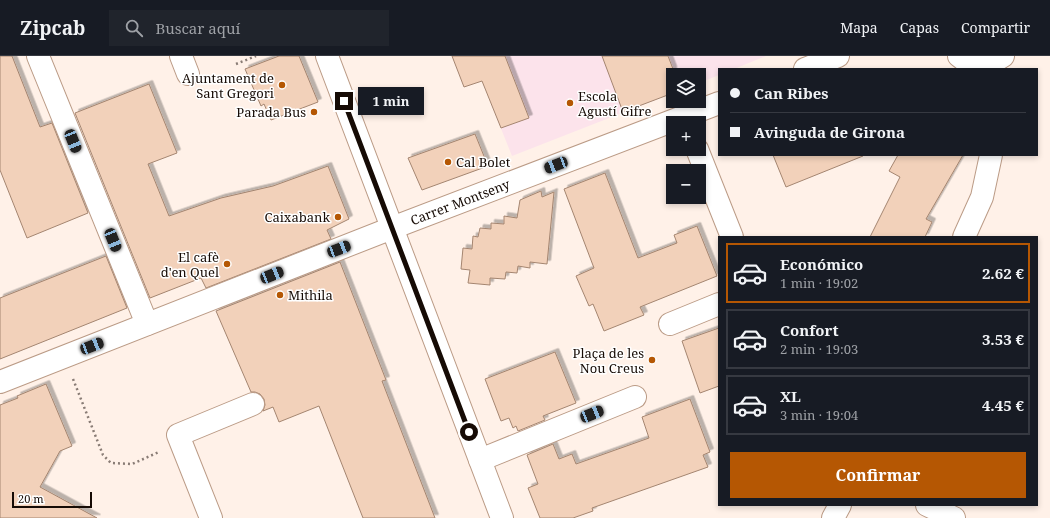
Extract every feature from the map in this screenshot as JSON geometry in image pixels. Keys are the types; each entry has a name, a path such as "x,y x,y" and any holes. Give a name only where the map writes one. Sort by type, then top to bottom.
{"street":[{"path":"38,56 147,324"},
{"path":"327,56 502,518"},
{"path":"808,68 838,56"},
{"path":"959,56 968,62 977,64 998,62"},
{"name":"Carrer Montseny","path":"694,116 718,104"},
{"name":"Carrer Montseny","path":"0,382 392,228 666,127"},
{"path":"700,156 732,236"},
{"path":"964,236 982,197 991,156"},
{"path":"670,324 718,304"},
{"path":"480,460 634,397"},
{"path":"211,518 179,439 253,404"},
{"path":"833,518 839,506"},
{"path":"929,506 954,518"}],"path":[{"path":"236,64 256,56"},
{"path":"64,356 103,455 111,463 132,464 179,439"}],"shaded area":[{"name":"Escola Agustí Gifre","path":"452,56 766,56 736,68 718,68 718,75 706,80 706,68 666,68 666,96 512,156 482,81 464,87"}],"building":[{"path":"0,56 12,56 40,127 52,123 88,213 27,238 0,170"},
{"name":"Ajuntament de Sant Gregori","path":"279,56 299,56 318,102 271,120 264,104 261,106 245,69"},
{"path":"452,56 505,56 529,118 501,128 482,81 464,87"},
{"path":"602,56 668,56 673,68 666,68 666,96 623,112"},
{"path":"149,84 177,153 148,164 169,216 221,198 273,186 328,166 349,219 327,230 331,239 206,288 201,278 150,298 75,113"},
{"name":"Cal Bolet","path":"475,134 488,166 422,190 408,158"},
{"path":"773,156 863,156 786,187"},
{"path":"897,156 962,156 926,219 932,222 925,236 870,236 900,177 889,171"},
{"path":"605,173 638,258 677,243 674,235 697,226 717,276 640,307 644,315 604,331 593,304 589,306 576,276 594,268 564,189"},
{"path":"541,191 542,197 554,192 547,264 530,262 530,268 518,266 517,273 506,272 505,279 490,278 490,285 468,283 470,270 461,269 463,248 472,249 473,236 478,237 480,228 491,229 491,223 504,224 504,216 517,218 520,200"},
{"path":"106,256 127,308 0,359 0,298"},
{"path":"340,262 386,380 382,381 435,518 363,518 319,406 279,422 273,407 263,411 265,405 264,399 260,394 251,392 216,311"},
{"path":"718,328 718,386 700,393 682,341"},
{"path":"555,352 576,403 543,416 545,420 518,431 516,426 513,428 509,418 501,421 485,379"},
{"path":"46,384 72,446 60,451 40,487 97,518 0,518 0,405"},
{"path":"690,399 710,452 703,455 708,467 592,508 593,511 573,518 540,518 528,488 538,484 527,455 553,444 559,459 572,454 576,464 649,438 642,417"}],"place":[{"name":"Ajuntament de Sant Gregori","path":"282,85"},
{"name":"Escola Agustí Gifre","path":"570,103"},
{"name":"Parada Bus","path":"314,112"},
{"name":"Cal Bolet","path":"448,162"},
{"name":"Caixabank","path":"338,217"},
{"name":"El cafè d'en Quel","path":"227,264"},
{"name":"Mithila","path":"280,295"},
{"name":"Plaça de les Nou Creus","path":"652,360"}],"route":[{"path":"344,101 469,432"}]}
